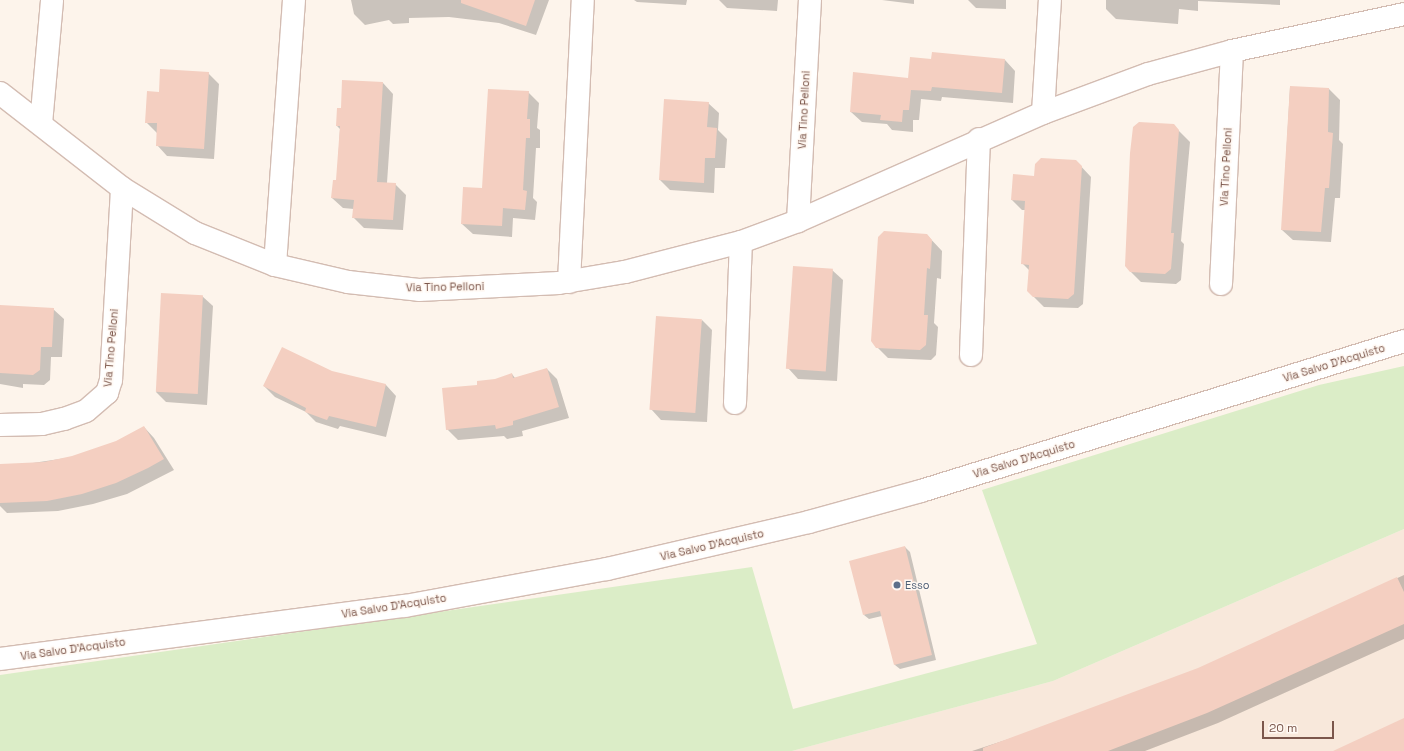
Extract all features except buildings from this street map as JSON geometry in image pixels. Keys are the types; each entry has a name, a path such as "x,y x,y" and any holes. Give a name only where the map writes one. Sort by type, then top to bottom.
{"street":[{"path":"42,124 52,0"},
{"path":"275,265 294,0"},
{"path":"569,282 583,0"},
{"name":"Via Tino Pelloni","path":"798,221 810,0"},
{"path":"1043,113 1050,0"},
{"name":"Via Tino Pelloni","path":"0,93 42,124 122,188 195,233 275,265 348,282 418,290 569,282 632,270 741,242 798,221 979,139 1043,113 1148,74 1232,51 1404,14"},
{"name":"Via Tino Pelloni","path":"1221,284 1232,51"},
{"path":"970,355 979,139"},
{"name":"Via Tino Pelloni","path":"0,425 42,424 64,419 86,411 107,393 111,380 122,188"},
{"path":"735,403 741,242"},
{"name":"Via Salvo D'Acquisto","path":"0,659 405,606 615,567 809,522 921,491 1404,341"}],"shaded area":[{"path":"1404,529 1404,751 792,751 1053,681"}],"green space":[{"path":"1404,366 1404,529 1053,681 792,751 0,751 0,675 752,567 793,709 1037,644 982,490 1319,385"}],"place":[{"name":"Esso","path":"897,585"}]}
